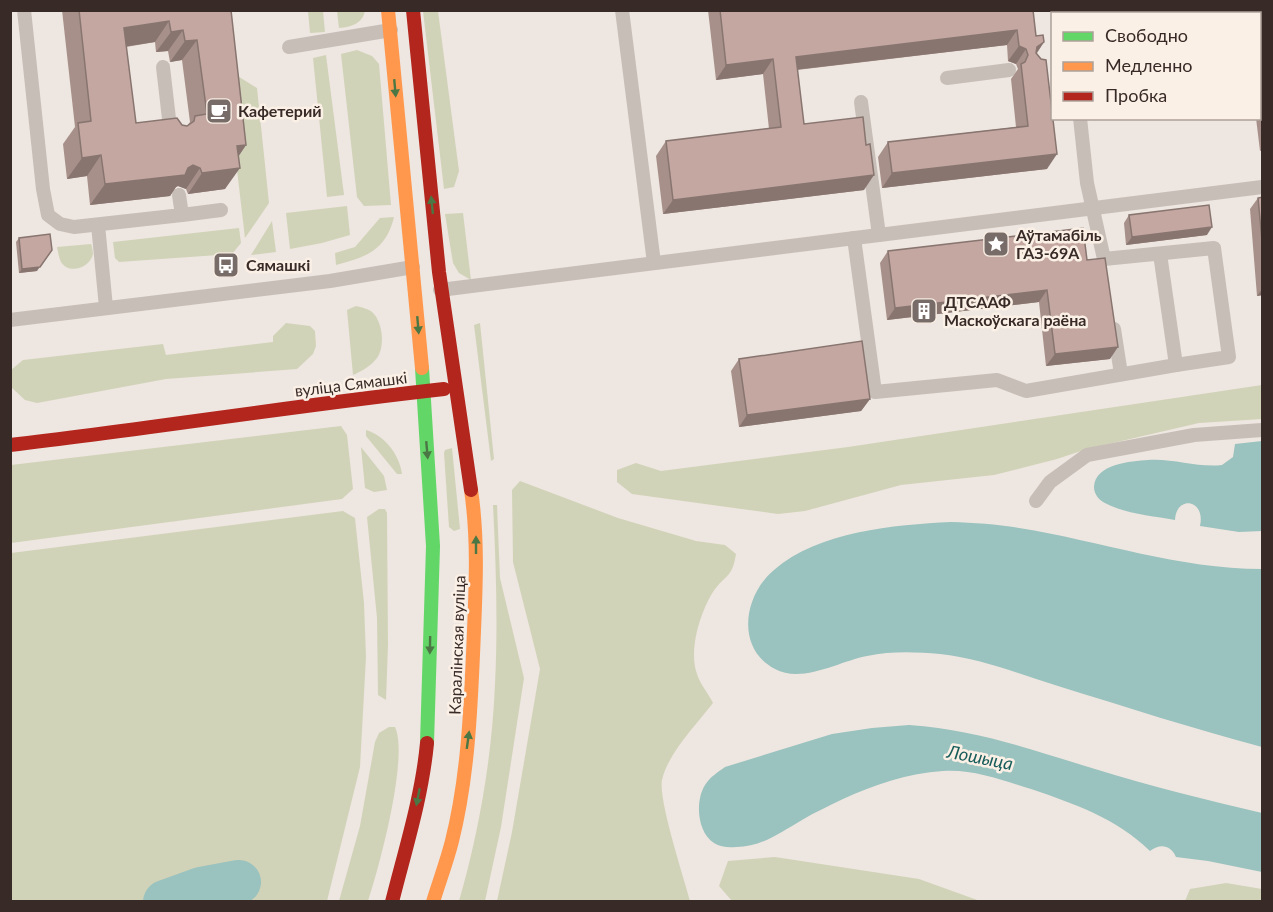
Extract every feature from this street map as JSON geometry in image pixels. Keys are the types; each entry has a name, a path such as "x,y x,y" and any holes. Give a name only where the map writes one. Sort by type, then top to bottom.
{"main road":[{"name":"вуліца Сямашкі","path":"10,445 422,392 415,293 388,10"},
{"path":"413,10 438,263 458,387 422,392"},
{"name":"Каралінская вуліца","path":"433,902 452,840 460,798 471,710 476,521 458,387"},
{"name":"Каралінская вуліца","path":"392,902 425,763 429,718 433,546 422,392"}],"lane":[{"path":"24,10 43,189 48,215 60,224 74,227 221,210"},
{"path":"622,10 654,263"},
{"path":"289,46 415,25"},
{"path":"163,67 171,138"},
{"path":"947,78 1010,70"},
{"path":"861,102 879,235"},
{"path":"854,238 875,392 997,380 1026,391 1228,357 1214,248 1160,254 1105,265 1092,208 1080,120"},
{"path":"415,293 1263,187"},
{"path":"178,195 182,215"},
{"path":"98,225 106,307"},
{"path":"1160,254 1176,365"},
{"path":"10,320 330,280 438,263"},
{"path":"1112,317 1121,374"},
{"path":"1036,501 1050,482 1087,455 1194,435 1263,429"}],"green space":[{"path":"337,10 365,11 355,24 339,28"},
{"path":"308,11 323,11 325,32 310,33"},
{"path":"423,11 438,11 459,171 454,187 444,189"},
{"path":"357,50 372,56 379,64 391,205 364,206 357,197 341,54"},
{"path":"326,55 344,195 327,197 313,58"},
{"path":"225,68 257,88 269,203 245,238"},
{"path":"347,206 350,235 290,249 286,213"},
{"path":"463,213 471,280 459,273 453,263 445,214"},
{"path":"394,217 386,237 374,250 357,259 336,265 335,253 355,247 380,218"},
{"path":"272,221 276,252 251,255"},
{"path":"239,228 241,243 232,254 119,262 115,258 113,242"},
{"path":"91,244 93,254 84,266 74,269 61,262 57,247"},
{"path":"356,306 369,310 376,317 381,329 382,342 380,353 375,361 353,375 347,310"},
{"path":"286,323 310,326 315,331 316,346 313,354 297,369 166,379 37,403 25,400 11,387 11,370 23,360 163,344 166,355 273,342 273,336"},
{"path":"480,323 494,459 491,461 474,325"},
{"path":"1262,385 1262,419 1199,423 1087,449 994,475 901,485 805,511 778,514 632,494 617,482 617,470 636,463 661,471 848,447"},
{"path":"341,426 347,435 353,489 342,499 11,543 11,465"},
{"path":"366,430 385,441 390,447 398,460 402,474 397,474 366,436"},
{"path":"361,447 384,476 387,490 374,492 365,488"},
{"path":"452,448 460,529 454,531 449,527 444,453 445,450"},
{"path":"520,481 618,518 696,541 725,545 736,554 731,571 715,589 705,607 695,642 697,674 713,703 677,749 662,780 664,804 690,901 497,901 512,832 540,669 513,562 512,490"},
{"path":"493,505 497,505 500,578 524,678 501,827 485,901 459,901 473,848 491,739 496,662"},
{"path":"379,509 385,509 387,513 386,700 378,695 377,618 367,517"},
{"path":"343,511 355,518 364,603 366,657 360,767 327,901 11,901 11,553"},
{"path":"389,727 395,727 398,742 396,787 373,885 368,901 339,901 360,826 375,742 379,733"},
{"path":"775,857 919,879 980,901 732,901 719,886 728,861"},
{"path":"1226,883 1262,889 1262,901 1185,901 1190,889"}],"water":[{"path":"1262,441 1262,531 1239,532 1200,526 1199,510 1190,504 1180,507 1175,520 1115,507 1104,503 1095,493 1096,479 1100,473 1115,465 1133,461 1167,460 1213,466 1222,465 1233,457 1235,444"},
{"path":"951,522 1050,533 1200,564 1262,569 1262,747 1160,718 999,667 955,656 885,653 809,673 797,674 775,669 762,660 749,635 748,621 756,593 774,570 792,557 835,538 882,528"},
{"path":"909,725 958,731 1003,741 1136,781 1262,813 1262,872 1176,857 1165,846 1150,851 1137,839 1094,813 998,779 976,773 954,771 917,774 891,780 843,799 771,838 754,844 722,846 714,843 704,832 699,816 702,792 709,780 725,767 832,734"}],"building":[{"path":"79,10 231,10 246,145 237,146 240,168 202,173 200,168 193,165 188,168 185,175 105,184 101,155 82,158 78,123 91,121","holes":["169,21 171,32 183,30 185,41 197,40 207,114 195,116 194,121 187,126 182,125 177,118 136,123 124,28"]},
{"path":"720,10 1033,10 1036,36 1043,35 1044,42 1037,47 1036,53 1041,59 1046,60 1051,120 1053,120 1057,154 892,173 888,142 1028,126 1021,64 1025,62 1028,55 1026,49 1019,46 1017,30 796,57 804,124 863,117 866,145 870,144 874,175 673,200 666,141 781,127 773,59 726,65"},
{"path":"1250,10 1263,10 1263,67 1261,12 1250,12"},
{"path":"1263,197 1263,251 1258,198"},
{"path":"1209,205 1212,227 1132,237 1129,215"},
{"name":"ДТСААФ Маскоўскага раёна","path":"1083,228 1087,260 1105,258 1118,347 1055,354 1047,290 895,308 888,251"},
{"path":"50,234 52,250 40,267 22,269 19,238"},
{"path":"862,341 870,399 747,415 739,359"}],"waterway":[{"name":"Лошыца","path":"165,902 201,889 239,882"}],"traffic: fast":[{"path":"422,368 433,546 427,743"}],"traffic: slow":[{"path":"388,10 422,368"},
{"path":"433,902 458,815 468,737 476,578 475,525 471,490"}],"traffic: jam":[{"path":"413,10 439,272 471,490"},
{"path":"10,445 444,389"},
{"path":"392,902 417,803 427,743"}],"place":[{"name":"Кафетерий","path":"219,111"},
{"name":"Аўтамабіль ГАЗ-69А","path":"996,244"},
{"name":"Сямашкі","path":"226,265"},
{"name":"ДТСААФ Маскоўскага раёна","path":"924,311"}]}
